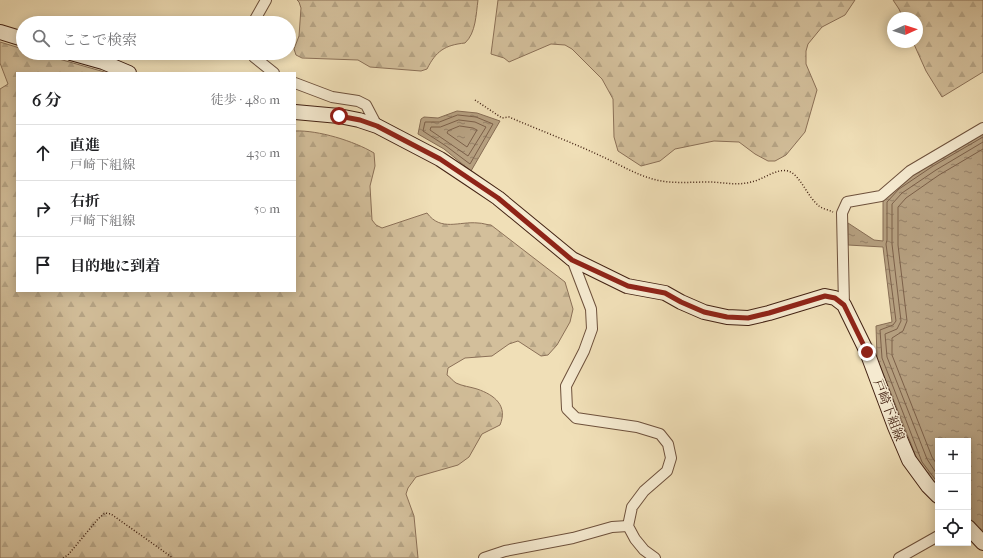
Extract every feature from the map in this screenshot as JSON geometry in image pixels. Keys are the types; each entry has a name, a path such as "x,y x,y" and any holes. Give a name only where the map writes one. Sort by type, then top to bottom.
{"main road":[{"path":"0,32 16,37"},
{"path":"96,60 127,72"},
{"path":"296,112 339,116 360,120 377,126 440,159 498,198 572,260 628,286 665,293 704,312 727,317 748,318 825,296 835,298 844,305"},
{"name":"戸崎下組線","path":"844,305 867,352 894,427 909,460 935,493"},
{"path":"971,530 983,543"}],"street":[{"path":"257,16 266,0"},
{"path":"258,60 273,72"},
{"path":"296,83 332,97 358,101 366,105 377,126"},
{"path":"844,305 842,213 847,202 881,196 910,172 983,128"},
{"path":"572,260 591,308 592,329 584,351 566,386 567,409 576,418 637,427 660,434 668,444 671,458 666,471 644,491 632,507 628,526 635,539 644,550 655,558"},
{"path":"484,558 505,551 573,538 612,527 628,526"},
{"path":"899,558 935,538"}],"path":[{"path":"475,100 502,118 509,118 656,180 668,182 710,182 733,184 751,182 765,178 777,171 787,170 794,173 809,195 820,207 833,211 842,221"},
{"path":"63,558 68,555 98,519 105,513 111,514 173,558"}],"green space":[{"path":"297,0 478,0 475,23 469,39 465,43 452,45 442,50 430,63 427,69 421,71 370,67 358,60 302,58 296,55 301,8"},
{"path":"498,0 855,0 845,15 822,27 808,44 806,51 806,64 817,90 805,132 786,155 775,161 768,161 755,154 739,142 714,141 675,149 660,161 641,166 618,151 614,137 613,99 602,79 572,49 565,45 551,44 509,62 504,58 491,54"},
{"path":"893,0 983,0 983,72 942,97 926,71 916,48 923,48 923,12 900,12"},
{"path":"0,42 16,47 16,60 62,60 104,72 16,72 16,292 296,292 296,131 314,132 336,137 356,144 374,153 375,166 370,186 372,220 376,225 382,228 427,213 432,219 444,224 480,223 491,225 565,282 573,309 570,322 557,345 548,355 541,356 518,341 509,344 492,356 465,358 448,368 447,375 456,383 483,391 494,398 501,407 502,418 500,425 482,434 469,457 458,465 416,477 408,488 406,494 414,516 418,558 0,558 0,89 8,84 0,63"}],"water":[{"path":"457,111 477,113 500,121 471,171 444,149 418,134 421,119 424,117 438,118"},
{"path":"983,132 983,533 971,521 971,438 935,438 935,485 919,464 877,358 876,326 892,322 883,247 848,245 848,223 874,240 883,241 883,200 918,171"}],"route":[{"path":"339,116 360,120 377,126 440,159 498,198 572,260 628,286 665,293 704,312 727,317 748,318 825,296 835,298 844,305 867,352"}]}
